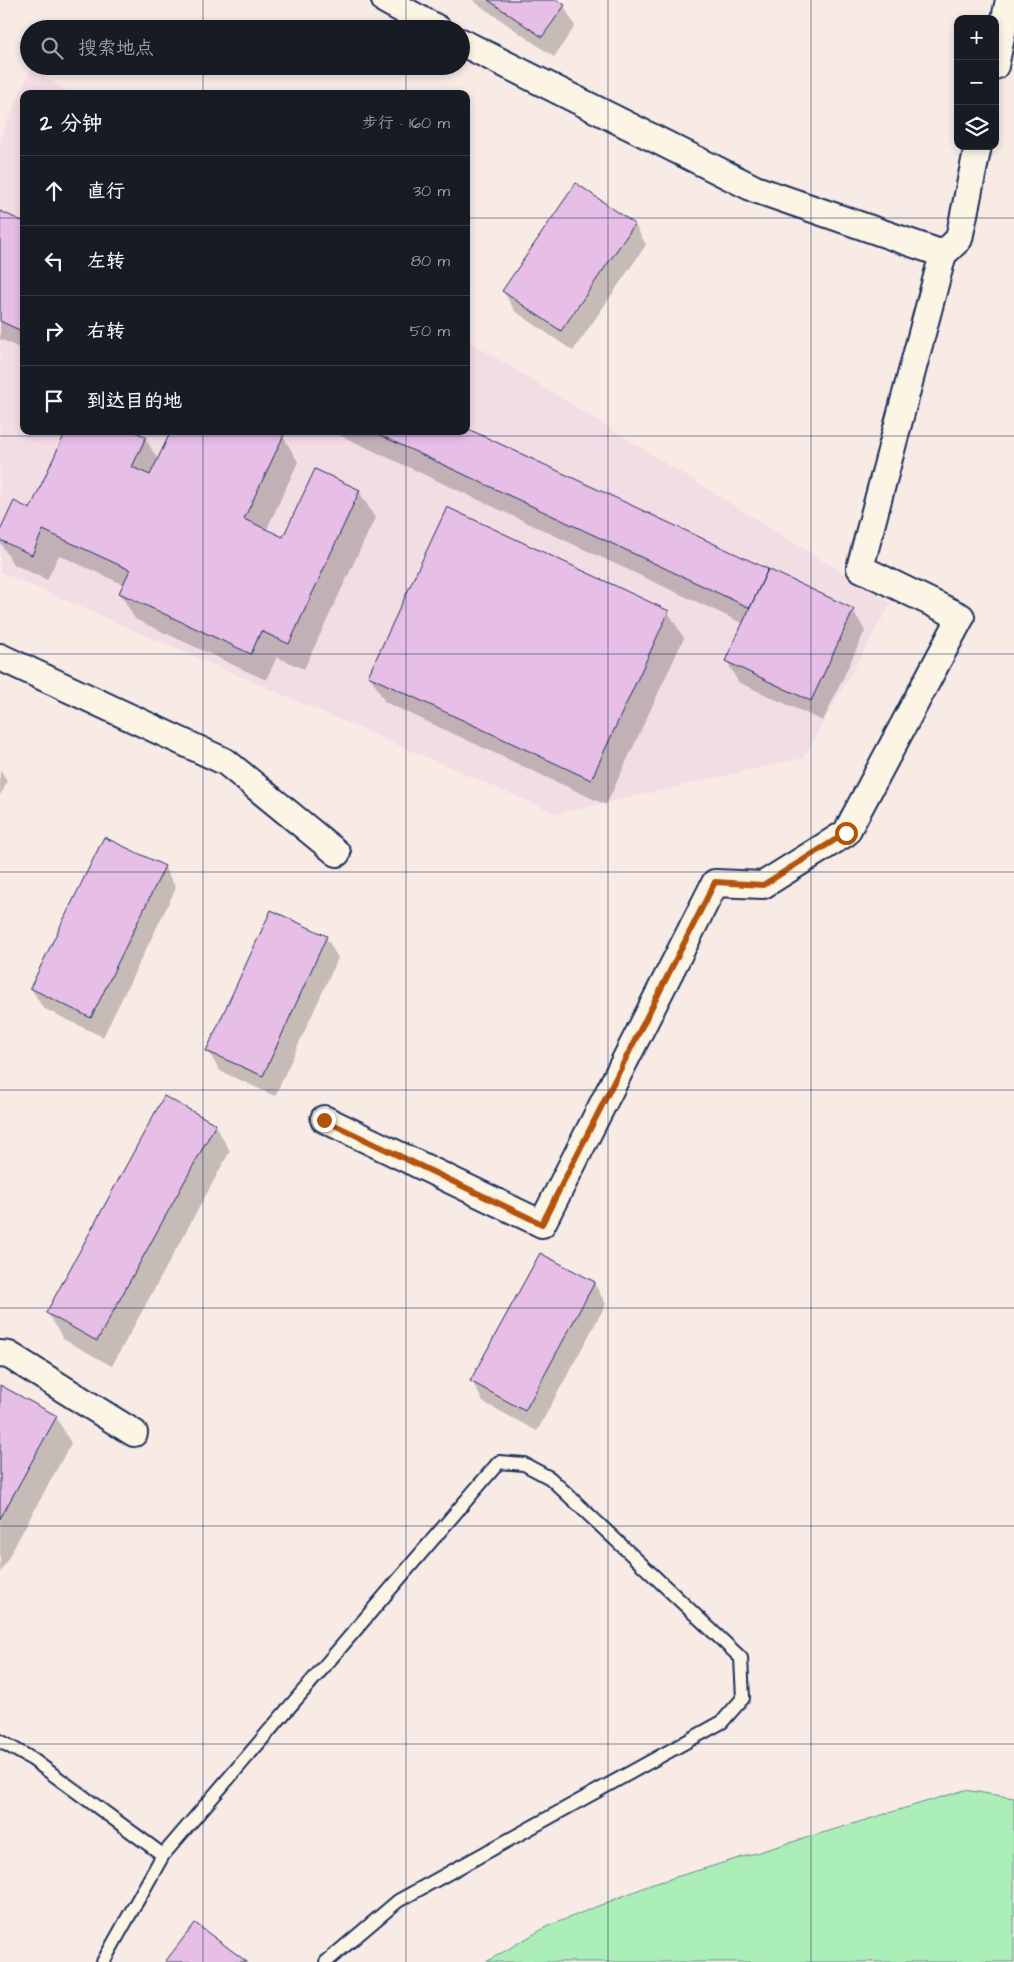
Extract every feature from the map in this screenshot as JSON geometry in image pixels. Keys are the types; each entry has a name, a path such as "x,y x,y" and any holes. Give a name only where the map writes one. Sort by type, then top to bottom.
{"street":[{"path":"386,0 422,20"},
{"path":"996,60 1009,0"},
{"path":"470,46 755,188 943,254"},
{"path":"324,1120 542,1224 715,882 763,885 846,833 961,617 860,568 943,254 959,239 977,150"},
{"path":"0,656 226,762 337,853"},
{"path":"0,1354 9,1355 134,1433"}],"lane":[{"path":"103,1962 163,1855 499,1462 524,1464 550,1478 741,1658 743,1698 722,1722 398,1901 326,1962"},
{"path":"0,1741 32,1759 163,1855"}],"shaded area":[{"path":"28,75 42,75 66,90 21,90"},
{"path":"20,93 20,435 470,435 470,341 891,603 803,758 557,814 0,572 0,138"}],"green space":[{"path":"965,1790 1014,1798 1014,1962 486,1962 546,1927 653,1884"}],"building":[{"path":"488,0 557,0 565,5 542,37"},
{"path":"576,183 635,224 561,331 502,291"},
{"path":"0,211 20,220 20,330 0,321"},
{"path":"470,430 768,569 750,608 380,435 470,435"},
{"path":"64,435 142,435 146,437 132,467 150,475 169,435 284,435 244,519 283,537 315,469 360,490 289,644 261,631 251,654 119,593 130,570 43,530 32,555 0,540 0,531 14,501 30,509"},
{"path":"447,507 669,611 591,780 368,676"},
{"path":"768,569 854,609 811,701 725,661"},
{"path":"104,837 165,866 91,1018 30,988"},
{"path":"271,910 327,936 263,1076 206,1051"},
{"path":"164,1096 216,1124 97,1341 46,1313"},
{"path":"540,1253 595,1282 525,1411 470,1381"},
{"path":"0,1385 57,1416 0,1519"},
{"path":"195,1923 247,1962 165,1962"}],"route":[{"path":"324,1120 542,1224 715,882 763,885 846,833"}]}
